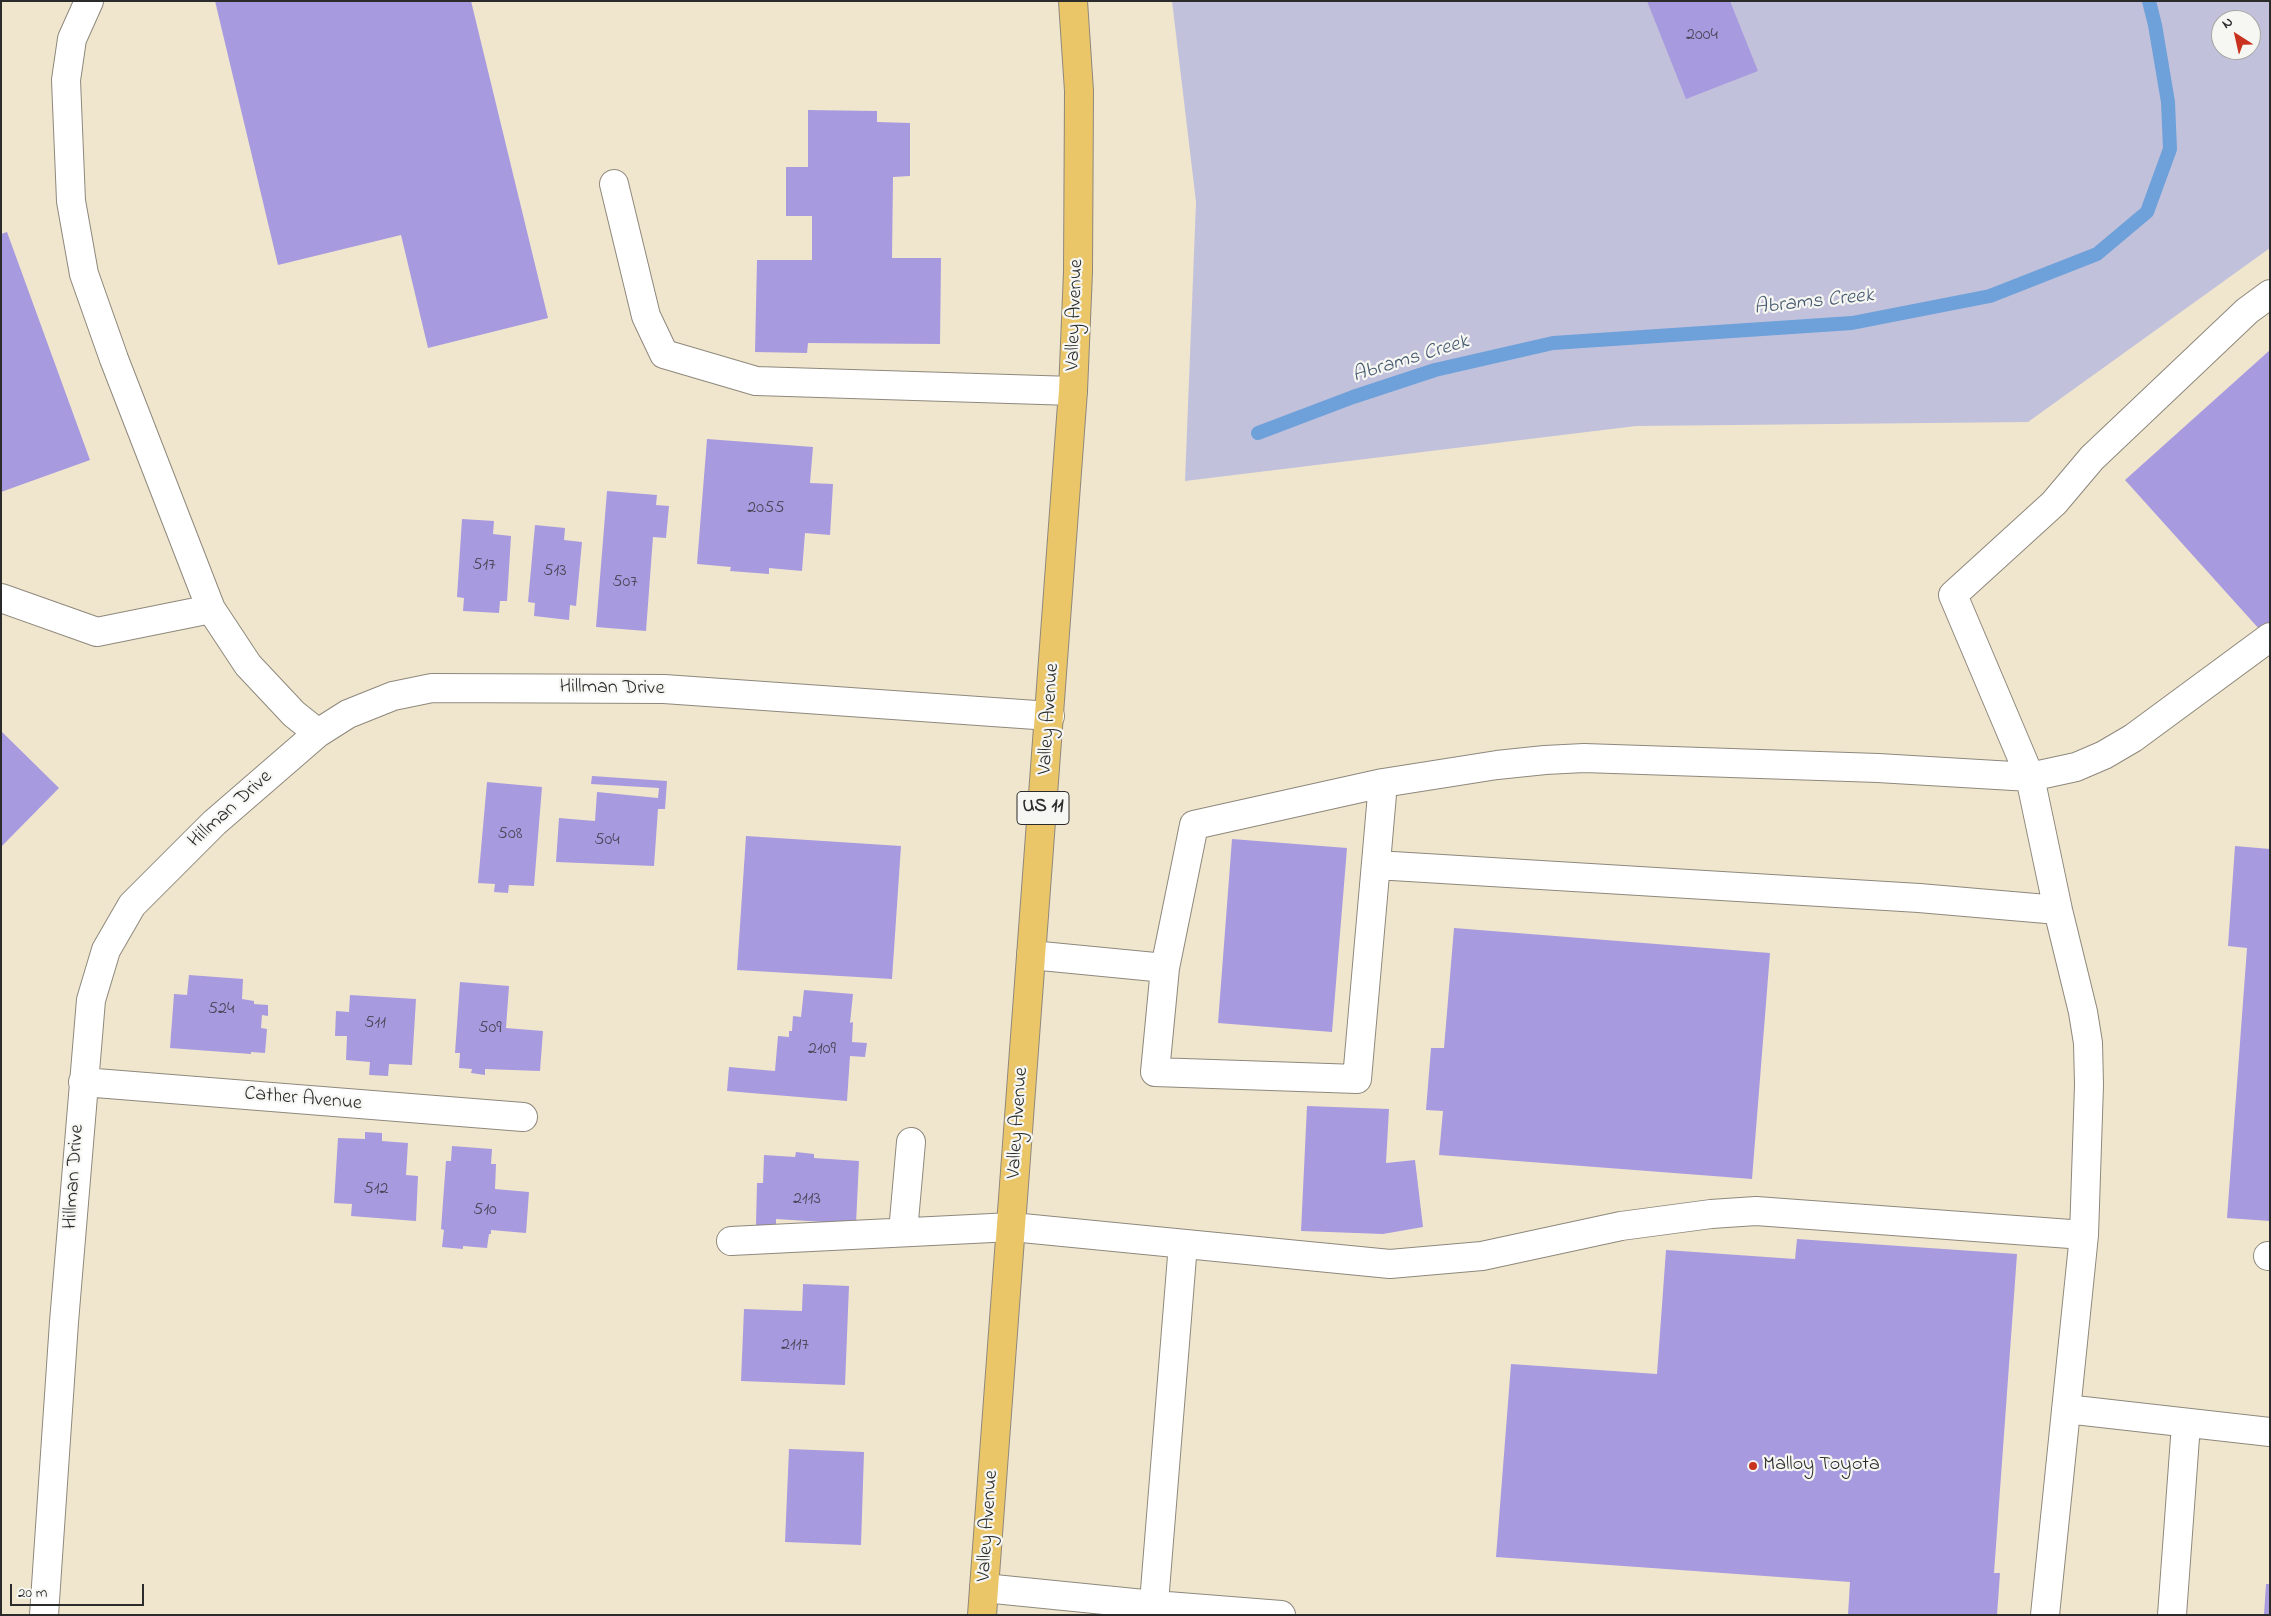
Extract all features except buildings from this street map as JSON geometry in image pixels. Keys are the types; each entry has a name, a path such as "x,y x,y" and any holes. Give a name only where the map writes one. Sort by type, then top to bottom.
{"main road":[{"name":"Valley Avenue","path":"982,1615 1073,391 1078,272 1079,91 1073,1"}],"street":[{"path":"89,1 72,39 66,80 71,201 84,274 114,359 211,609 248,665 294,714 318,733"},
{"path":"614,184 646,316 664,354 756,382 1073,391"},
{"path":"2045,1615 2084,1235 2089,1085 2088,1043 2075,976 2058,910 2030,777 1953,595 2054,503 2092,458 2113,438 2248,311 2270,294"},
{"path":"1,598 97,632 211,609"},
{"path":"1382,783 1357,1079 1155,1072 1165,968 1194,825 1382,783 1497,765 1584,758 1931,770 2030,777 2076,767 2104,756 2133,738 2270,637"},
{"name":"Hillman Drive","path":"44,1615 83,1082 91,1000 106,950 132,905 214,823 318,733 348,714 384,700 432,688 664,688 1050,716"},
{"path":"1376,865 1919,898 2058,910"},
{"path":"1032,954 1165,968"},
{"name":"Cather Avenue","path":"83,1082 523,1117"},
{"path":"903,1232 911,1142"},
{"path":"732,1241 1012,1227 1390,1264 1482,1256 1620,1226 1711,1214 1756,1211 2084,1235"},
{"path":"1154,1610 1183,1244"},
{"path":"2066,1409 2270,1432"},
{"path":"2172,1615 2186,1424"},
{"path":"984,1588 1154,1610 1281,1615"}],"shaded area":[{"path":"1172,1 2270,1 2270,248 2028,422 1636,426 1185,481 1196,202"}],"waterway":[{"name":"Abrams Creek","path":"1258,433 1353,397 1435,370 1553,343 1852,323 1990,296 2097,254 2147,212 2170,149 2168,102 2149,1"}],"place":[{"name":"Malloy Toyota","path":"1753,1466"}]}
